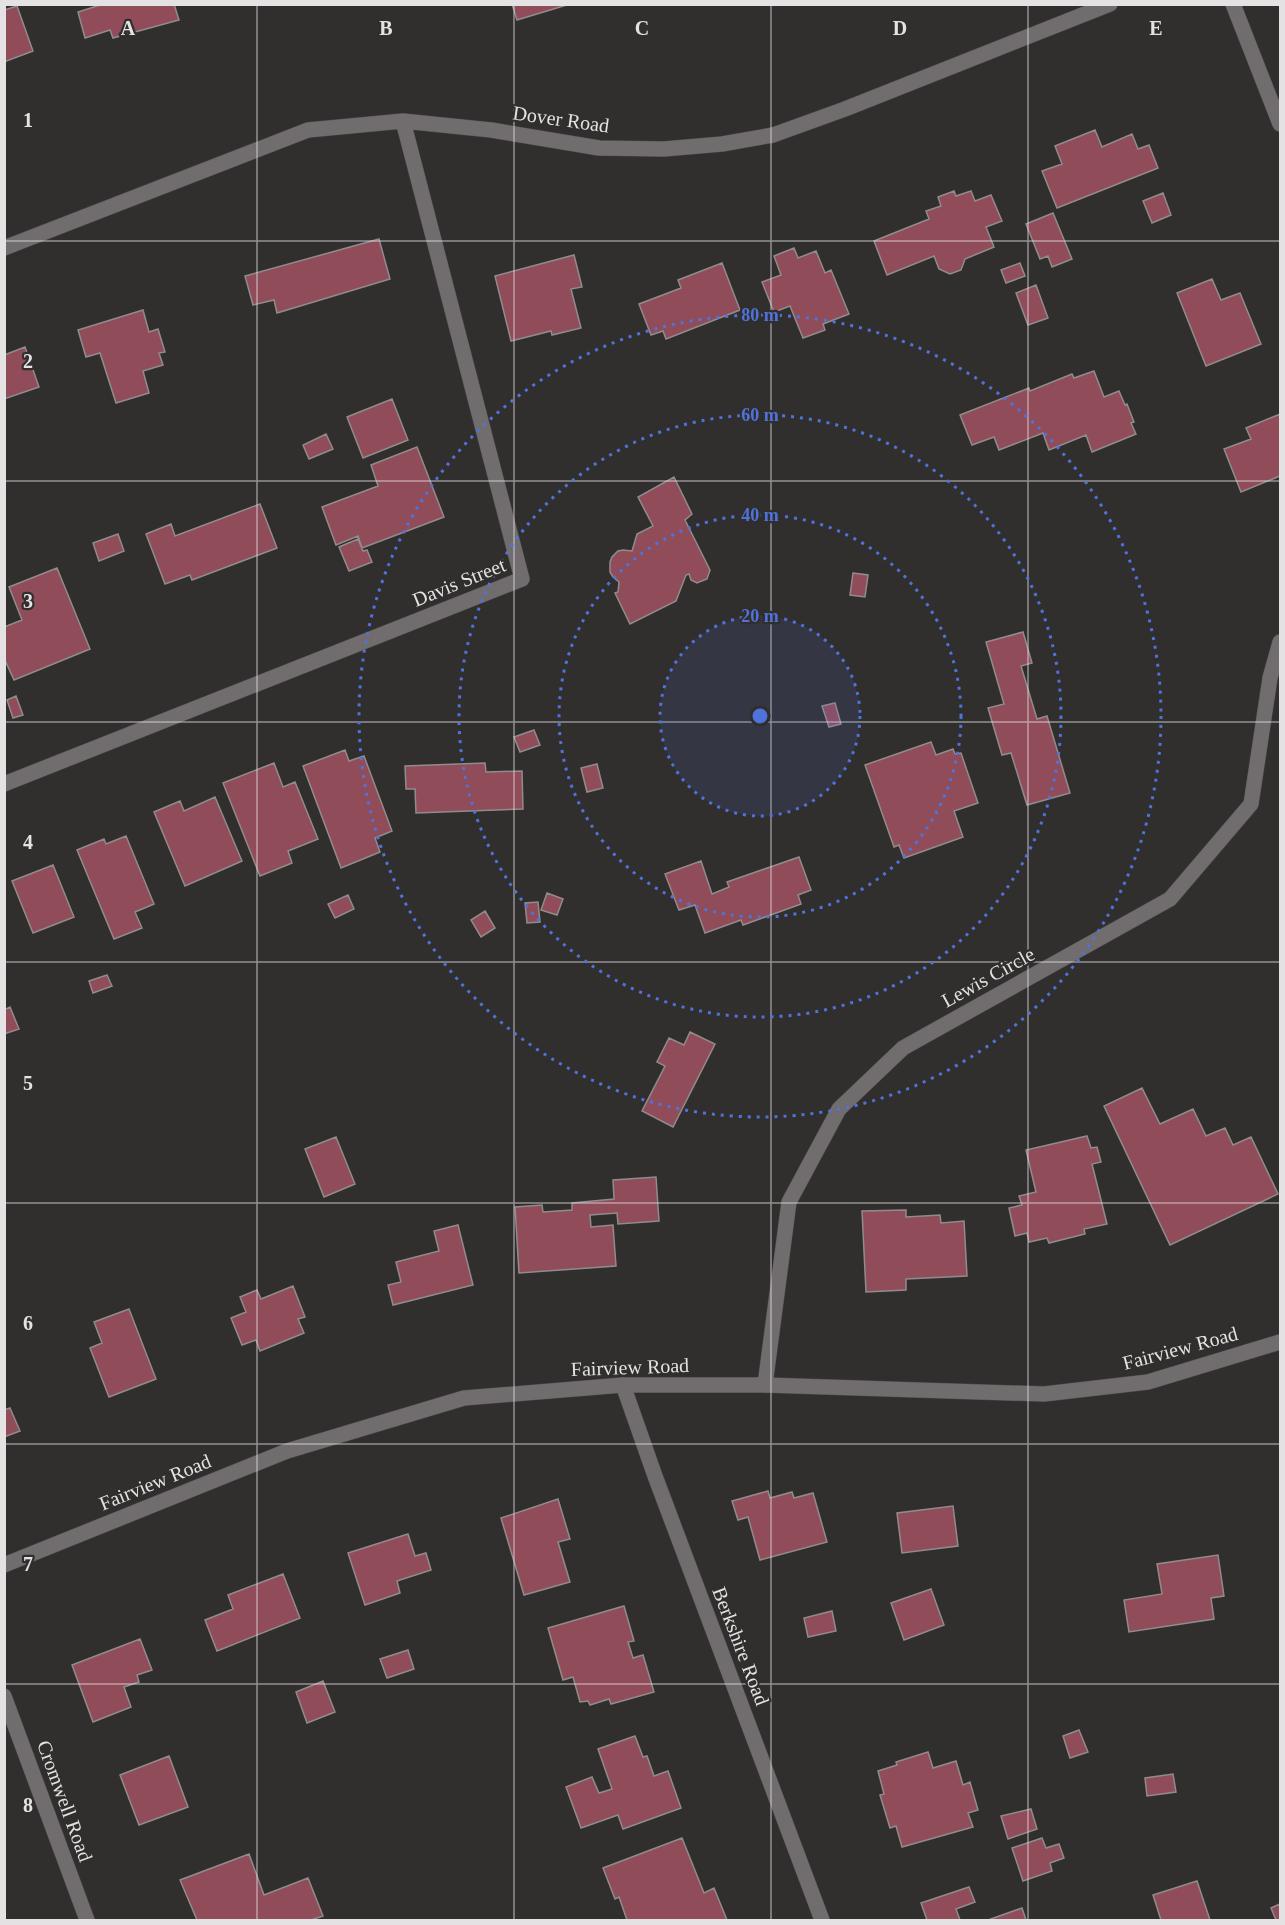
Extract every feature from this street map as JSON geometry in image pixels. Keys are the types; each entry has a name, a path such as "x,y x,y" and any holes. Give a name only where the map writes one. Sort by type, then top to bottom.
{"street":[{"name":"Dover Road","path":"4,248 308,130 403,121 491,130 599,148 664,149 722,144 773,135 1110,4"},
{"path":"1233,4 1281,124"},
{"name":"Davis Street","path":"4,784 522,579 403,121"},
{"name":"Lewis Circle","path":"765,1385 789,1202 839,1109 903,1048 1170,899 1251,804 1269,678 1281,642"},
{"name":"Fairview Road","path":"4,1566 287,1451 464,1398 623,1385 765,1385 1044,1394 1148,1382 1281,1342"},
{"name":"Berkshire Road","path":"623,1385 822,1920"},
{"name":"Cromwell Road","path":"4,1696 87,1920"}],"building":[{"path":"103,4 174,4 179,20 113,38 110,30 85,38 78,12"},
{"path":"512,4 570,4 517,20"},
{"path":"17,6 33,51 4,62 4,10"},
{"path":"1095,130 1102,147 1132,134 1138,149 1149,145 1158,168 1057,208 1042,171 1062,164 1055,146"},
{"path":"954,191 956,196 971,191 975,201 991,195 1002,221 986,227 994,247 965,259 961,270 950,274 939,269 934,256 887,275 874,241 929,219 926,211 941,206 938,197"},
{"path":"1163,193 1171,215 1152,223 1143,201"},
{"path":"1053,213 1072,259 1052,267 1048,256 1040,259 1026,224"},
{"path":"379,239 390,279 277,313 274,300 253,305 245,276"},
{"path":"794,248 798,258 816,251 825,273 831,270 849,314 823,324 825,330 803,338 790,306 774,312 762,282 781,275 774,256"},
{"path":"574,255 582,287 571,289 581,328 552,335 551,331 511,341 495,276"},
{"path":"722,263 740,310 666,339 663,331 651,335 639,304 681,288 678,280"},
{"path":"1020,263 1025,276 1006,283 1001,270"},
{"path":"1212,279 1221,300 1240,293 1261,344 1206,366 1177,293"},
{"path":"1036,285 1048,318 1028,325 1016,293"},
{"path":"143,310 149,332 158,329 165,352 159,353 163,365 143,371 149,393 116,403 100,353 86,357 78,330"},
{"path":"25,347 39,387 4,399 4,355"},
{"path":"1094,371 1104,397 1119,391 1125,405 1127,404 1136,434 1092,452 1086,435 1049,450 1043,433 999,450 994,437 972,445 960,415 1029,388 1030,391 1072,374 1074,378"},
{"path":"392,399 408,440 363,458 347,417"},
{"path":"1280,414 1280,476 1241,492 1224,449 1251,439 1246,428"},
{"path":"326,434 333,449 309,459 303,445"},
{"path":"417,447 444,517 362,548 358,536 336,545 322,507 378,486 371,465"},
{"path":"674,477 692,514 685,520 710,570 707,579 697,583 691,580 689,574 686,575 676,601 630,624 615,593 618,592 619,582 610,572 610,562 618,551 632,551 637,534 653,526 638,497"},
{"path":"260,504 277,548 192,580 190,575 165,584 146,534 171,524 175,536"},
{"path":"118,534 124,551 99,561 93,543"},
{"path":"358,539 363,551 367,550 372,562 349,571 339,547"},
{"path":"57,568 90,649 14,680 4,658 4,627 22,620 9,587"},
{"path":"853,573 868,575 865,597 850,595"},
{"path":"1023,632 1032,663 1021,666 1037,719 1047,716 1070,793 1027,805 1011,753 1002,755 988,708 1004,704 986,642"},
{"path":"16,696 23,715 13,718 7,700"},
{"path":"835,703 841,724 829,727 822,706"},
{"path":"534,730 540,745 520,752 514,737"},
{"path":"931,742 936,755 953,749 955,754 961,753 978,803 954,811 963,837 904,858 899,845 894,847 865,765"},
{"path":"345,750 349,761 364,756 392,831 375,838 380,852 341,868 303,766"},
{"path":"274,763 283,787 295,782 318,839 288,851 292,863 260,876 223,783"},
{"path":"485,763 486,772 522,771 523,809 416,813 415,789 406,789 405,766"},
{"path":"597,764 603,788 587,792 581,768"},
{"path":"215,797 242,861 185,886 154,812 180,801 184,811"},
{"path":"126,836 154,904 135,912 142,928 114,939 77,850 104,839 106,844"},
{"path":"799,857 811,890 798,895 801,904 743,925 741,920 705,933 695,905 679,910 665,874 701,861 712,894 729,887 727,882"},
{"path":"53,865 74,917 33,933 12,881"},
{"path":"547,893 563,899 557,915 541,910"},
{"path":"348,895 354,909 335,918 328,904"},
{"path":"538,902 540,922 527,923 525,903"},
{"path":"485,911 495,928 481,937 471,920"},
{"path":"107,975 112,986 93,993 89,981"},
{"path":"10,1007 19,1029 4,1034 4,1010"},
{"path":"690,1032 715,1044 673,1127 642,1111 665,1066 657,1062 669,1038 684,1045"},
{"path":"1142,1088 1160,1124 1193,1109 1206,1136 1225,1128 1233,1145 1251,1137 1278,1194 1170,1245 1104,1106"},
{"path":"1087,1136 1091,1148 1097,1147 1101,1162 1092,1164 1107,1224 1084,1229 1085,1234 1049,1243 1047,1238 1029,1242 1027,1233 1015,1236 1009,1208 1022,1205 1019,1196 1036,1192 1026,1150"},
{"path":"336,1137 355,1184 324,1197 305,1149"},
{"path":"656,1177 659,1221 618,1224 617,1213 590,1215 591,1227 613,1225 616,1266 519,1273 515,1207 542,1205 543,1212 572,1210 572,1203 614,1199 613,1180"},
{"path":"906,1210 906,1217 940,1215 941,1223 964,1221 967,1276 906,1279 906,1290 866,1292 862,1211"},
{"path":"458,1225 473,1285 393,1305 388,1285 401,1282 396,1262 439,1251 434,1231"},
{"path":"293,1286 305,1317 298,1319 304,1333 260,1351 256,1340 242,1345 231,1318 246,1312 240,1297 257,1290 261,1299"},
{"path":"129,1309 156,1379 109,1397 90,1348 102,1343 94,1322"},
{"path":"10,1408 20,1431 4,1437 4,1410"},
{"path":"768,1491 770,1498 792,1492 794,1498 813,1493 827,1542 760,1560 748,1517 738,1520 732,1501"},
{"path":"558,1499 570,1539 558,1542 570,1582 524,1595 501,1518"},
{"path":"953,1506 958,1546 902,1553 897,1513"},
{"path":"408,1534 415,1556 426,1553 431,1570 397,1581 400,1593 365,1605 348,1553"},
{"path":"1218,1555 1224,1596 1211,1598 1214,1619 1129,1632 1124,1600 1162,1594 1157,1564"},
{"path":"283,1574 300,1618 217,1651 205,1620 233,1609 228,1595"},
{"path":"931,1589 944,1625 904,1640 891,1603"},
{"path":"624,1606 634,1641 628,1642 633,1658 643,1655 654,1692 611,1704 609,1699 590,1705 588,1701 580,1702 573,1677 563,1680 548,1628"},
{"path":"832,1611 836,1631 808,1637 804,1618"},
{"path":"140,1639 152,1670 137,1675 139,1682 124,1687 131,1707 93,1722 72,1665"},
{"path":"408,1650 414,1669 387,1678 380,1659"},
{"path":"323,1681 335,1712 307,1723 296,1692"},
{"path":"1079,1730 1088,1752 1070,1758 1063,1736"},
{"path":"635,1736 643,1757 647,1756 654,1776 668,1771 681,1808 623,1829 618,1815 581,1828 566,1787 592,1777 599,1793 612,1789 598,1749"},
{"path":"928,1752 933,1768 956,1761 963,1785 970,1782 978,1810 968,1813 973,1827 902,1847 896,1826 890,1828 880,1795 884,1794 878,1771 897,1765 896,1762"},
{"path":"169,1756 188,1807 139,1825 120,1775"},
{"path":"1173,1774 1176,1792 1147,1796 1145,1778"},
{"path":"1031,1809 1037,1829 1008,1839 1001,1816"},
{"path":"682,1838 704,1893 714,1888 727,1920 627,1920 619,1897 615,1899 603,1868"},
{"path":"1042,1838 1046,1848 1059,1844 1064,1858 1050,1863 1052,1871 1023,1881 1012,1848"},
{"path":"249,1854 264,1895 308,1878 323,1916 311,1920 197,1920 180,1880"},
{"path":"1197,1881 1210,1920 1161,1920 1153,1895"},
{"path":"969,1887 975,1902 956,1909 960,1920 927,1920 921,1903"},
{"path":"1280,1904 1280,1920 1276,1920 1271,1908"},
{"path":"1022,1908 1026,1920 988,1920"}]}
